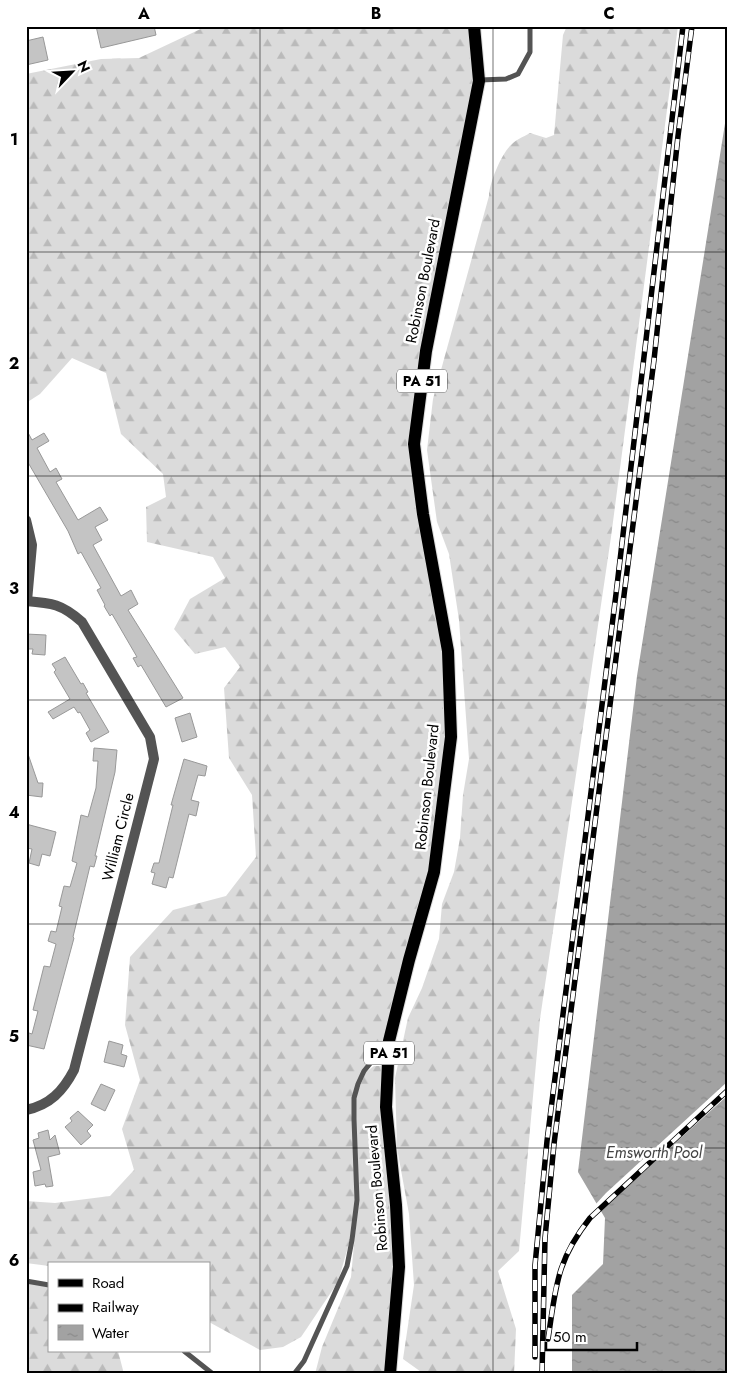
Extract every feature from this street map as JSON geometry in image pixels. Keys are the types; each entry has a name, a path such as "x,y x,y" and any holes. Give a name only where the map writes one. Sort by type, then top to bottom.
{"main road":[{"name":"Robinson Boulevard","path":"390,1374 399,1267 396,1205 386,1107 389,1041 409,960 434,872 451,737 448,652 423,514 414,444 426,351 479,80 474,26"}],"street":[{"path":"26,520 32,545 27,601"},
{"name":"William Circle","path":"26,1110 37,1108 53,1099 66,1086 74,1070 154,759 150,737 82,622 69,610 54,603 27,601"}],"lane":[{"path":"479,80 506,79 518,74 530,52 530,26"},
{"path":"294,1374 304,1361 346,1266 357,1200 354,1098 364,1071 389,1041"},
{"path":"26,1281 48,1284"},
{"path":"185,1352 213,1374"}],"green space":[{"path":"207,26 470,26 475,82 408,440 444,653 448,737 430,871 388,1041 376,1051 364,1070 353,1099 356,1201 350,1240 338,1282 301,1337 283,1347 260,1350 210,1323 210,1262 48,1262 48,1266 26,1263 26,1201 55,1203 110,1196 134,1170 122,1129 140,1080 125,1025 130,957 173,910 226,896 256,857 252,795 229,758 224,688 240,667 225,647 195,654 174,629 190,599 225,578 213,557 147,542 146,507 166,497 163,474 121,434 106,373 72,358 40,394 26,403 26,74 101,59 139,58"},
{"path":"567,26 678,26 611,537 540,1019 519,1251 498,1271 516,1329 514,1374 424,1374 403,1359 414,1285 409,1214 397,1148 395,1078 408,1018 422,988 439,939 442,904 454,872 460,838 463,795 469,759 459,620 449,554 437,522 427,450 433,399 493,177 507,150 517,140 530,133 546,138 554,135 563,35"},
{"path":"374,1066 381,1066 386,1072 398,1267 388,1374 315,1374 322,1347 351,1277 358,1201 355,1098 366,1072"},
{"path":"26,1283 48,1287 48,1352 118,1352 124,1374 26,1374"}],"water":[{"name":"Emsworth Pool","path":"727,111 727,1374 572,1374 572,1295 603,1264 605,1218 578,1172 637,676"}],"pier":[{"path":"727,1082 727,1096 599,1212 595,1205 606,1193"}],"building":[{"path":"96,26 154,26 156,35 101,48"},
{"path":"43,37 48,60 26,65 26,41"},
{"path":"26,429 32,440 44,433 49,441 37,448 50,472 56,468 62,479 56,482 78,520 100,507 108,520 95,527 102,540 93,545 121,596 131,590 138,604 128,610 183,698 166,707 141,665 138,667 133,658 137,657 112,614 110,616 104,606 97,590 101,588 81,552 78,554 68,531 26,459"},
{"path":"26,634 46,635 45,655 32,654 33,649 26,649"},
{"path":"65,657 81,684 83,683 88,692 86,693 109,732 91,742 86,733 90,730 80,712 78,713 74,707 53,719 48,712 70,699 54,672 56,670 52,664"},
{"path":"190,713 197,737 182,742 175,718"},
{"path":"94,748 117,750 115,772 95,856 97,856 94,867 90,866 74,938 44,1049 26,1045 26,1032 32,1034 38,1011 33,1010 44,966 50,967 56,944 48,941 51,931 56,932 62,907 59,906 64,886 70,887 77,863 72,861 81,815 88,817 96,788 98,761 93,761"},
{"path":"26,754 28,754 38,783 43,783 42,797 26,795"},
{"path":"184,759 207,766 205,776 198,775 191,800 199,802 196,816 189,814 173,878 169,877 166,888 152,884 155,873 151,872 154,863 159,863 173,805 171,805"},
{"path":"26,824 56,832 50,856 42,854 39,866 29,863 32,849 26,848"},
{"path":"109,1041 123,1045 121,1054 127,1056 124,1067 104,1062"},
{"path":"101,1084 115,1090 105,1111 91,1104"},
{"path":"78,1111 93,1125 87,1131 91,1136 81,1145 65,1127 72,1121 70,1118"},
{"path":"48,1130 50,1140 55,1135 60,1154 48,1157 53,1186 46,1187 45,1184 35,1186 33,1172 41,1170 33,1140 39,1138 38,1133"}],"railway":[{"path":"535,1357 535,1265 547,1141 616,594 683,26"},
{"path":"542,1374 545,1238 554,1144 654,360 692,26"},
{"path":"548,1339 559,1275 570,1248 579,1233 590,1218 727,1091"}]}
